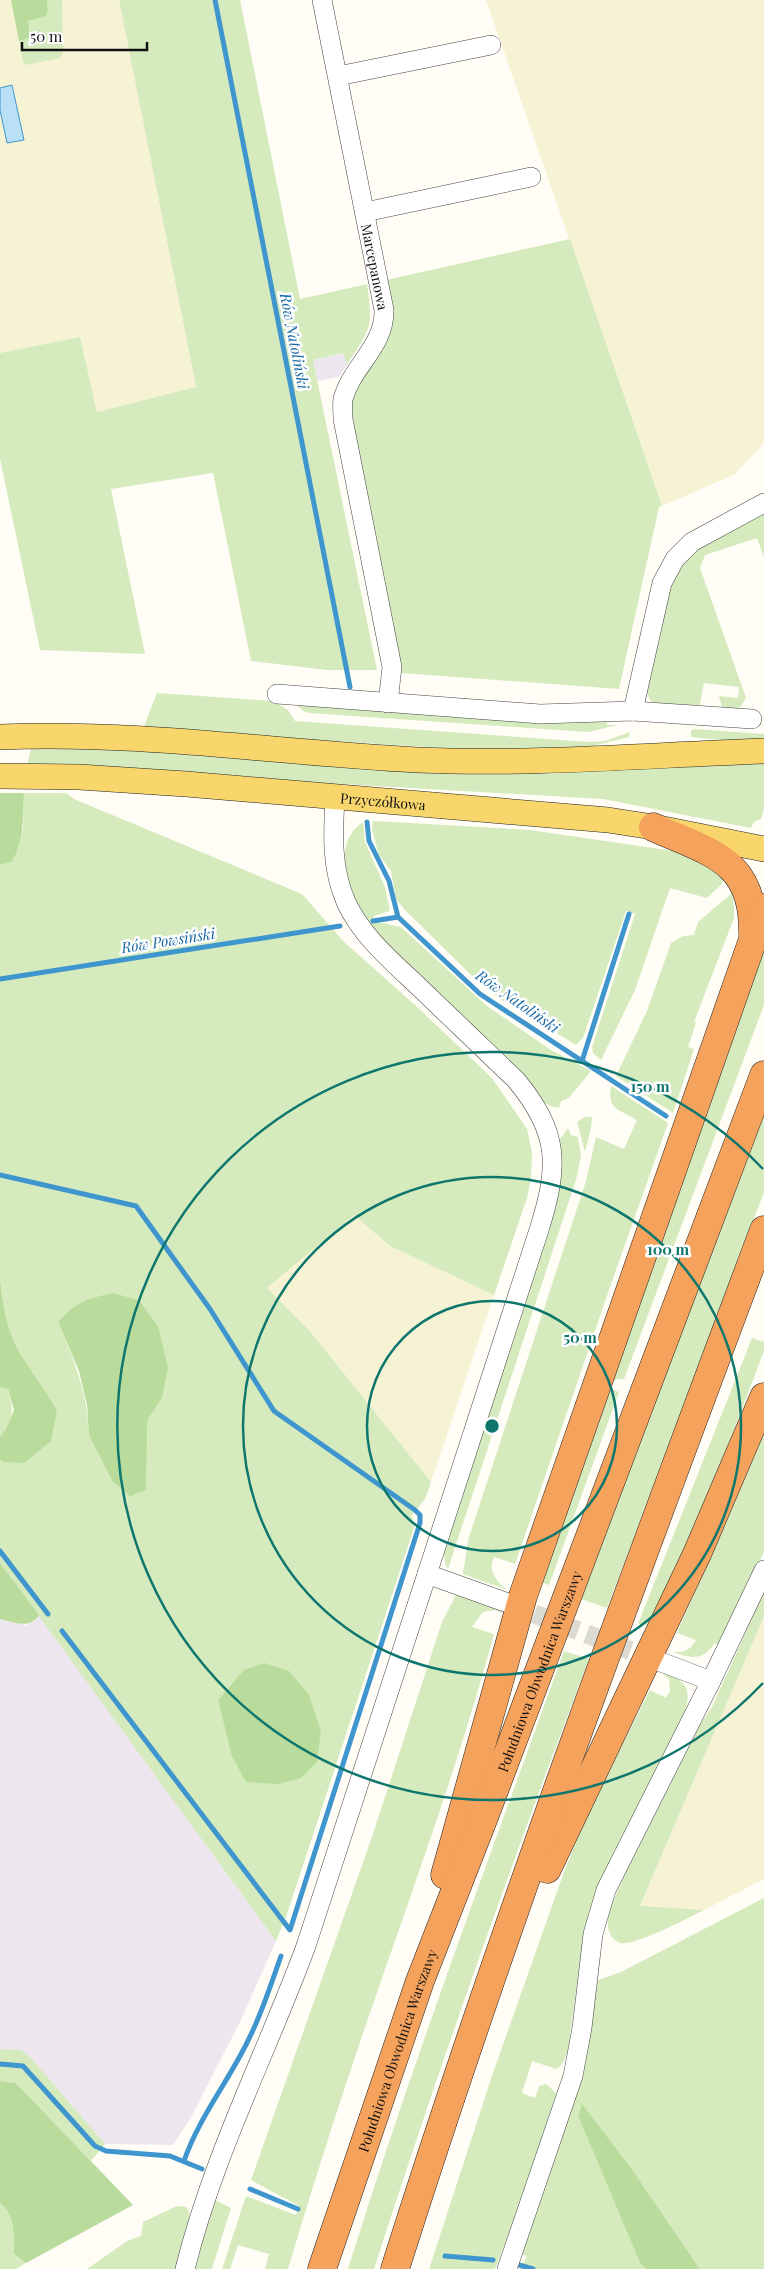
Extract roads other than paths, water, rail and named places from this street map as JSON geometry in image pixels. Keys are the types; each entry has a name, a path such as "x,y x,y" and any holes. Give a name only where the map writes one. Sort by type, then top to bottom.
{"highway":[{"path":"653,827 714,855 726,862 738,873 749,895 753,915 752,938"},
{"path":"420,1981 445,1874 523,1596 764,908"},
{"name":"Południowa Obwodnica Warszawy","path":"322,2269 420,1981 484,1817 764,1075"},
{"path":"395,2269 450,2098 614,1630 764,1230"},
{"path":"490,1984 697,1554 764,1397"}],"main road":[{"path":"0,771 9,767 16,756 9,736 71,736 206,743 419,760 570,759 764,751"},
{"name":"Przyczółkowa","path":"0,776 78,777 608,820 764,849"}],"street":[{"name":"Marcepanowa","path":"322,0 366,212 384,310 384,322 379,337 349,383 343,400 343,419 392,666 388,703"},
{"path":"338,76 491,45"},
{"path":"366,212 531,177"},
{"path":"632,711 658,597 668,570 683,550 697,538 764,503"},
{"path":"277,694 540,714 632,711 752,719"},
{"path":"185,2269 206,2195 227,2136 306,1946 548,1199 553,1173 551,1146 540,1113 516,1080 376,945 355,918 341,887 335,862 333,839 335,797"},
{"path":"507,2269 573,2076 582,2028 593,1934 606,1890 711,1682 764,1570"},
{"path":"427,1574 505,1602"},
{"path":"661,1662 711,1682"}],"water":[{"path":"12,85 24,140 7,143 0,110 0,88"}],"waterway":[{"name":"Rów Natoliński","path":"215,0 350,687"},
{"name":"Rów Natoliński","path":"367,822 369,841 389,881 398,917 480,994 666,1116"},
{"path":"582,1061 629,914"},
{"path":"373,921 398,917"},
{"name":"Rów Powsiński","path":"0,979 340,926"},
{"path":"0,1175 136,1206 210,1309 274,1411 420,1515 420,1523 290,1930 62,1631"},
{"path":"0,1551 48,1614"},
{"path":"184,2161 202,2120 252,2032 281,1956"},
{"path":"0,2064 23,2066 95,2146 106,2151 170,2156 202,2169"},
{"path":"250,2189 298,2209"},
{"path":"445,2256 493,2260"},
{"path":"519,2265 533,2269"}],"tunnel":[{"path":"508,1604 658,1661"}]}
